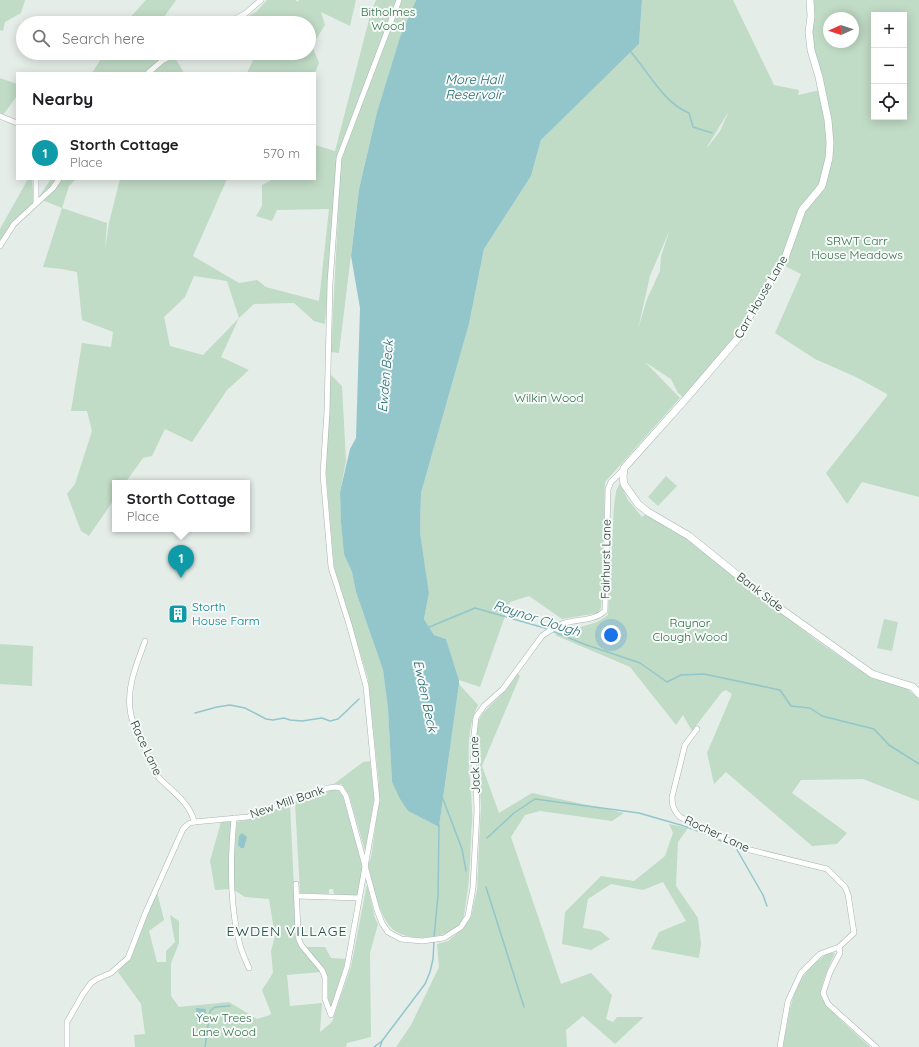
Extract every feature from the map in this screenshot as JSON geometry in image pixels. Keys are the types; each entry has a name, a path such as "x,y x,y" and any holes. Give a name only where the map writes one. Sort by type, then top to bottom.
{"street":[{"path":"241,16 261,0"},
{"path":"296,884 299,940 302,946 322,970 325,977 325,999 331,1015 347,967 377,800 366,686 331,567 323,474 327,412 328,315 339,158 399,0"},
{"name":"Carr House Lane","path":"624,468 738,338 755,306 785,258 802,210 824,182 829,158 828,120 819,77 811,50 809,32 811,16 810,0"},
{"path":"149,72 164,60"},
{"path":"0,116 16,123"},
{"path":"36,180 36,203"},
{"path":"0,246 14,224 53,188 58,180"},
{"name":"Fairhurst Lane","path":"542,636 548,631 563,624 599,616 605,611 608,489 611,482 624,468"},
{"name":"Bank Side","path":"624,468 624,484 638,504 648,512 689,536 767,599 872,674 913,687 919,694"},
{"name":"Jack Lane","path":"444,938 461,927 468,916 472,894 476,777 472,748 476,717 484,706 503,689 542,636"},
{"name":"Race Lane","path":"145,641 131,680 130,710 132,720 154,770 159,778 184,802 193,817 194,822"},
{"name":"Rocher Lane","path":"697,729 685,744 672,797 672,804 675,811 680,817 746,849 827,869 845,887 850,900 854,933 839,947"},
{"name":"New Mill Bank","path":"194,822 248,817 262,813 292,799 328,788 341,788 346,796 379,917 385,928 388,932 401,939 422,941 444,938"},
{"path":"234,818 232,838 232,895 240,946 249,968"},
{"path":"67,1047 67,1022 72,1013 91,983 111,973 128,958 145,914 183,829 188,824 194,822"},
{"path":"297,896 359,898"},
{"path":"780,1047 788,1001 801,973 820,954 839,947 840,953 830,972 823,994 828,1004 876,1047"}],"green space":[{"path":"0,0 25,0 21,13 5,22 3,31 0,30"},
{"path":"146,0 176,0 165,16 131,16"},
{"path":"267,0 295,0 298,2 299,0 356,0 350,26 321,12 325,25 316,40 316,16 249,16 257,11"},
{"name":"Bitholmes Wood","path":"376,0 416,0 400,37 377,112 359,189 339,353 331,352 341,159 351,134 344,140 337,158 325,324 314,321 294,303 254,304 239,318 221,357 249,370 227,390 192,442 165,429 152,456 143,458 127,480 112,480 112,502 89,536 81,531 67,494 75,484 92,431 87,411 71,411 82,343 111,347 113,332 82,320 77,272 43,267 62,208 107,223 105,250 109,223 120,180 227,180 193,256 239,283 257,280 266,287 319,301 329,209 277,210 272,221 256,216 262,206 262,185 271,180 316,180 316,145 335,151 371,12","holes":["194,276 227,281 239,318 203,355 170,346 164,317 185,297"]},
{"name":"Wilkin Wood","path":"642,0 733,0 774,85 799,90 798,95 820,90 826,121 828,157 818,188 808,202 783,260 732,342 683,397 678,393 671,379 645,362 680,398 605,482 601,608 598,613 562,619 529,596 510,602 480,687 459,680 446,639 434,635 424,619 429,593 420,532 421,493 469,324 484,249 531,176 541,140 639,44","holes":["729,111 720,131 707,148 707,147","670,229 661,256 660,271 647,299 638,329 650,276"]},
{"name":"SRWT Carr House Meadows","path":"812,0 919,0 919,497 862,482 847,504 826,473 887,396 887,394 856,377 815,359 775,333 801,274 783,265 804,213 826,181 833,159 832,141 812,50"},
{"path":"316,56 319,63 315,72 247,72 253,60 316,60"},
{"path":"100,60 161,60 146,72 93,72"},
{"path":"166,60 176,60 183,72 151,72"},
{"path":"0,78 16,84 16,97 3,115 0,114"},
{"path":"27,180 32,180 34,203 0,245 0,229"},
{"path":"50,180 56,180 50,187 38,198"},
{"path":"60,180 75,180 69,186 62,208 42,200 54,190"},
{"path":"330,374 342,386 346,461 340,492 344,553 352,572 356,592 383,670 388,709 392,782 408,811 439,827 459,684 478,705 470,730 469,743 472,817 469,877 464,913 462,922 457,927 442,935 421,938 412,937 399,933 389,926 377,901 368,865 371,858 379,801 379,784 368,679 334,566 326,473"},
{"path":"666,476 677,486 658,506 648,497"},
{"name":"Raynor Clough Wood","path":"620,483 628,500 642,517 647,513 690,540 816,640 871,678 905,687 919,699 919,801 863,779 801,780 792,793 847,833 837,844 812,846 726,772 714,784 707,753 732,694 726,690 722,692 692,731 683,715 676,725 630,667 555,635 597,622 608,615 614,507 616,491"},
{"path":"884,619 898,622 892,651 877,648"},
{"path":"0,644 33,646 32,686 0,684"},
{"path":"517,673 520,676 482,766 499,813 532,793 624,813 612,821 540,811 525,815 511,837 561,984 591,973 612,995 606,1019 613,1022 617,1017 644,1017 615,1044 583,1016 566,1030 567,1047 396,1047 411,1025 439,967 437,944 448,941 461,930 471,917 477,890 481,805 476,738 477,724 482,714 506,690"},
{"path":"370,761 374,800 365,851 349,795 342,784 334,784 363,762"},
{"path":"329,790 339,791 343,797 363,866 358,896 334,894 333,889 329,889 329,894 300,893 295,802"},
{"name":"Yew Trees Lane Wood","path":"290,804 296,931 321,972 287,975 290,1006 322,1003 320,1032 332,1022 351,967 367,884 375,918 378,924 370,953 371,1037 347,1043 346,1047 135,1047 134,1035 145,1034 141,1004 118,972 129,959 157,892 164,920 149,931 157,962 166,962 166,951 175,942 170,915 179,921 179,943 171,963 171,996 179,1007 229,1002 257,1019 270,1015 271,1013 262,990 273,973 271,951 275,936 269,899 245,897 234,890 234,849 237,822 258,817"},
{"path":"221,822 232,822 230,834 230,889 215,890 210,861"},
{"path":"669,824 688,828 678,842 676,886 698,918 701,944 699,958 651,949 659,932 686,921 663,882 643,890 611,884 588,899 583,928 600,931 610,939 591,950 562,944 565,912 601,876 634,881 665,856 673,833"},
{"path":"306,947 325,947 331,958 346,959 331,1010 326,999 322,968"},
{"path":"829,953 835,953 822,985 821,995 823,1000 842,1022 870,1047 783,1047 791,1006 800,982 807,971"}],"water":[{"name":"More Hall Reservoir","path":"416,0 642,0 639,44 541,140 531,176 484,249 469,324 421,493 420,532 429,593 424,619 434,635 446,639 459,680 439,827 408,811 400,799 392,782 388,709 383,670 356,592 352,572 344,554 340,492 350,449 356,438 360,308 351,256 359,189 377,112 400,37"},
{"path":"242,833 247,837 244,848 241,848 238,845 239,836"},
{"path":"196,1008 206,1009 205,1020 196,1019"}],"waterway":[{"path":"631,52 657,87 680,109 689,113 693,127 712,133"},
{"name":"Raynor Clough","path":"427,628 475,608 548,629"},
{"name":"Raynor Clough","path":"552,631 584,644 640,663 667,682 681,675 704,674 780,690 791,706 810,708 822,716 874,729 889,745 919,764"},
{"path":"195,713 230,705 245,708 266,719 273,720 284,718 302,721 322,718 330,721 338,719 359,699"},
{"name":"Ewden Beck","path":"443,799 462,849 466,871"},
{"path":"487,838 514,813 535,799 639,813 684,826 706,834 736,848 763,895 767,906"},
{"name":"Ewden Beck","path":"434,937 438,896 439,825"},
{"path":"486,887 524,1007"},
{"name":"Ewden Beck","path":"380,1047 382,1041 425,984 433,959 434,941"},
{"path":"205,1047 210,1011 215,1007 230,1006"},
{"name":"Ewden Beck","path":"374,1047 382,1041"}],"place":[{"name":"Storth Cottage","path":"181,578"},
{"name":"Storth House Farm","path":"178,614"}],"district":[{"name":"EWDEN VILLAGE","path":"287,931"}]}
